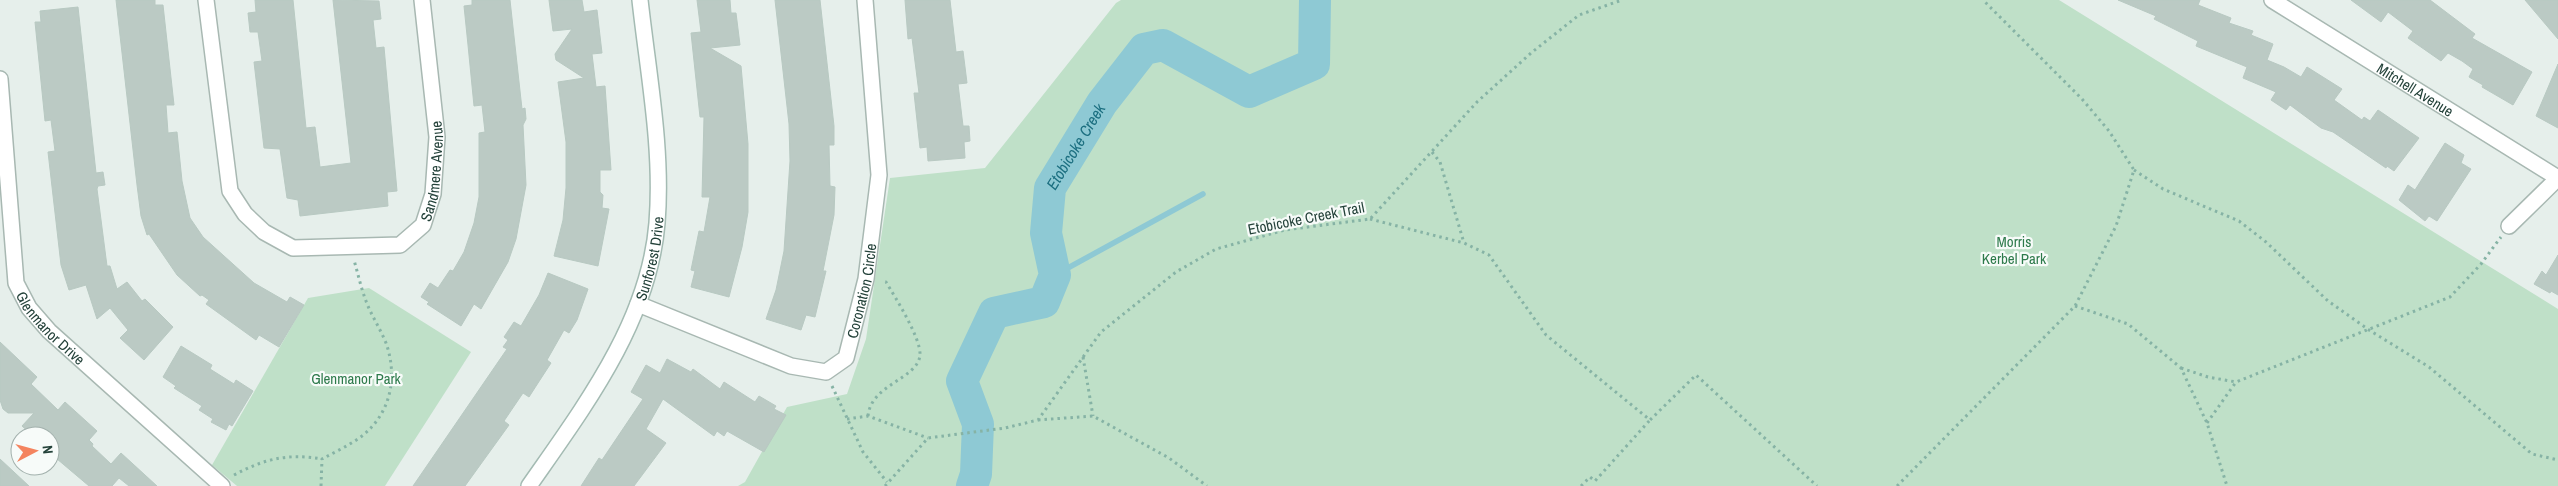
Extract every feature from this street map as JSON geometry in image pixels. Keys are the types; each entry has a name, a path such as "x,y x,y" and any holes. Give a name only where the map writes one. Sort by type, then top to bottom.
{"street":[{"name":"Sandmere Avenue","path":"206,0 230,191 245,214 264,232 293,248 351,248 400,245 423,226 433,194 437,138 422,0"},
{"name":"Sunforest Drive","path":"529,486 608,367 638,304 648,272 657,224 657,160 640,0"},
{"name":"Coronation Circle","path":"826,372 846,358 866,279 879,175 865,0"},
{"name":"Mitchell Avenue","path":"2272,0 2558,178"},
{"name":"Glenmanor Drive","path":"0,80 4,181 16,283 29,308 49,331 220,485"},
{"path":"2509,226 2558,178"},
{"path":"638,304 791,366 826,372"}],"path":[{"name":"Etobicoke Creek Trail","path":"1038,420 1101,332 1176,272 1216,249 1285,230 1370,219 1478,102 1531,52 1579,15 1622,0"},
{"path":"1983,0 2082,99 2109,131 2134,170 2163,189 2239,221 2266,242 2328,301 2369,330 2429,367 2532,454 2558,460"},
{"path":"1432,152 1440,162 1464,243"},
{"path":"1897,486 2075,306 2116,226 2134,170"},
{"path":"1370,219 1464,243 1489,255 1546,335 1650,420"},
{"path":"2075,306 2128,324 2181,368 2208,377 2236,382 2450,297 2481,264 2509,226"},
{"path":"220,485 250,467 277,458 300,455 322,459 361,436 375,424 385,408 391,391 392,366 386,342 366,301 351,248"},
{"path":"866,279 886,282 904,309 920,354 916,366 879,393 869,405 868,416"},
{"path":"1083,357 1093,416"},
{"path":"2181,368 2207,423 2227,486"},
{"path":"826,372 846,419 863,452 886,484 928,438"},
{"path":"1581,486 1590,477 1595,481 1650,420 1696,375 1817,486"},
{"path":"2207,423 2236,382"},
{"path":"846,419 868,416 928,438 1005,428 1038,420 1093,416 1169,458 1207,486"},
{"path":"321,486 322,459"}],"green space":[{"name":"Morris Kerbel Park","path":"1121,0 2059,0 2558,309 2558,486 738,486 745,482 787,407 847,394 866,339 890,178 985,168 1116,3"},
{"name":"Glenmanor Park","path":"369,288 471,352 385,486 237,486 212,465 308,298"}],"building":[{"path":"116,0 155,0 155,5 163,5 174,105 166,105 168,133 177,132 182,181 190,218 203,237 254,283 287,302 290,297 304,305 279,347 259,335 256,340 206,304 209,300 202,295 200,296 177,275 149,234 147,235 141,216"},
{"path":"255,0 293,0 306,128 315,127 320,167 351,163 333,0 379,1 381,19 373,20 376,48 384,47 397,191 387,192 388,206 300,216 298,200 287,198 280,149 264,148 254,62 262,61 258,32 250,32 248,13 256,12"},
{"path":"472,0 510,0 522,109 525,108 526,119 523,125 526,185 516,239 508,262 481,309 474,304 461,326 427,304 429,302 421,297 430,283 438,288 450,270 453,271 464,252 474,223 479,197 479,133 485,132 482,105 474,106 464,6 472,5"},
{"path":"549,0 582,0 584,12 597,10 602,53 592,54 596,87 605,86 611,170 600,170 600,192 603,195 602,208 609,209 598,266 554,256 563,220 566,188 566,142 558,82 584,78 556,60 555,54 572,29 553,31"},
{"path":"697,0 730,0 731,13 736,13 740,45 710,48 741,66 748,144 748,212 742,247 729,297 691,287 695,271 691,270 699,231 704,232 710,197 702,197 704,117 700,117 691,33 701,32"},
{"path":"775,0 820,0 834,126 834,145 829,145 830,186 835,187 834,215 823,271 826,271 815,317 806,315 801,330 766,319 776,290 784,251 790,161 789,124"},
{"path":"905,0 950,0 956,52 963,51 967,83 958,84 963,126 969,126 970,141 964,142 965,158 928,161 927,147 920,148 914,93 919,93 912,38 908,39"},
{"path":"2118,0 2200,0 2198,5 2231,18 2229,23 2253,31 2251,35 2273,44 2267,60 2301,77 2307,67 2342,89 2334,100 2362,120 2364,117 2370,121 2378,110 2419,138 2394,171 2387,166 2386,168 2333,132 2321,128 2290,105 2286,110 2271,100 2276,92 2243,78 2247,67 2196,46 2198,41 2154,19 2156,16"},
{"path":"2351,0 2430,0 2475,34 2472,38 2532,72 2513,105 2469,77 2473,69 2462,61 2448,53 2441,61 2408,38 2413,31 2388,12 2381,22"},
{"path":"2525,0 2558,0 2558,39"},
{"path":"78,7 96,173 103,172 105,185 98,186 97,189 107,266 110,266 117,289 127,282 142,301 145,299 173,327 144,360 120,338 128,330 110,308 97,319 86,285 69,290 61,265 48,152 55,151 51,120 45,121 35,22 41,22 40,11"},
{"path":"2558,64 2558,128 2536,116"},
{"path":"2445,143 2464,155 2461,163 2471,169 2437,221 2429,216 2425,221 2399,200 2408,185 2415,190"},
{"path":"2558,255 2558,295 2551,291 2550,293 2534,284 2542,271 2546,275"},
{"path":"548,273 588,289 577,320 569,333 564,330 547,360 551,363 529,397 523,393 504,421 509,425 465,486 413,486 507,349 503,347 508,340 504,337 514,322 521,326 539,295"},
{"path":"0,342 37,377 31,384 58,410 65,402 97,431 89,440 93,444 92,446 111,464 121,453 157,486 129,486 119,478 112,486 89,486 60,461 60,426 22,426 34,413 8,413 3,409 0,400"},
{"path":"181,346 212,365 210,369 234,384 236,380 253,391 232,426 229,424 226,430 211,422 213,419 199,410 202,406 174,388 176,386 163,377"},
{"path":"667,359 691,372 693,369 720,389 724,382 755,402 759,396 776,406 774,409 786,415 764,452 727,431 724,436 717,431 714,436 663,399 646,429 666,443 634,486 581,486 599,458 602,460 643,399 631,392 646,365 660,373"},
{"path":"0,459 10,468 10,476 18,476 29,486 0,486"}],"waterway":[{"name":"Etobicoke Creek","path":"972,486 976,474 978,424 962,381 994,313 1044,302 1055,275 1046,233 1050,188 1102,103 1144,49 1163,45 1249,92 1314,64 1315,0"},
{"path":"1055,275 1203,194"}]}
